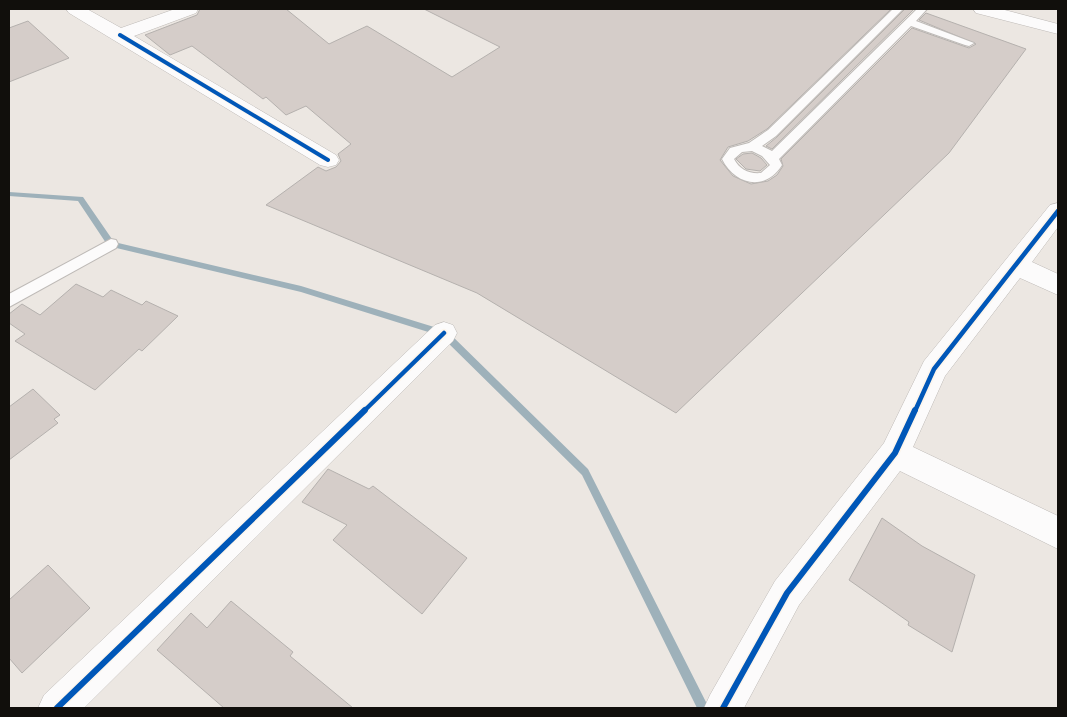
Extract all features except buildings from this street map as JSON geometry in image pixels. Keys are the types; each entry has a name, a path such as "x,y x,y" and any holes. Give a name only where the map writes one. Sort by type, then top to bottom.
{"street":[{"path":"75,9 328,160"},
{"path":"120,35 190,9"},
{"path":"982,9 1058,29"},
{"path":"723,708 787,594 895,453 934,369 1058,211"},
{"path":"1016,265 1058,284"},
{"path":"57,708 444,333"},
{"path":"895,453 1058,533"}],"lane":[{"path":"752,147 772,132 898,9"},
{"path":"773,157 922,9"},
{"path":"910,22 969,43"},
{"path":"752,147 760,149 773,157 776,165 773,172 758,177 740,174 731,167 728,159 732,152 740,148 752,147"},
{"path":"9,302 111,244"}],"waterway":[{"path":"9,194 80,199 111,244 301,289 444,333 585,472 703,708"}],"cycle path":[{"path":"120,35 328,160"},
{"path":"723,708 787,593 895,453 934,369 1058,211"},
{"path":"57,708 444,333"}]}
